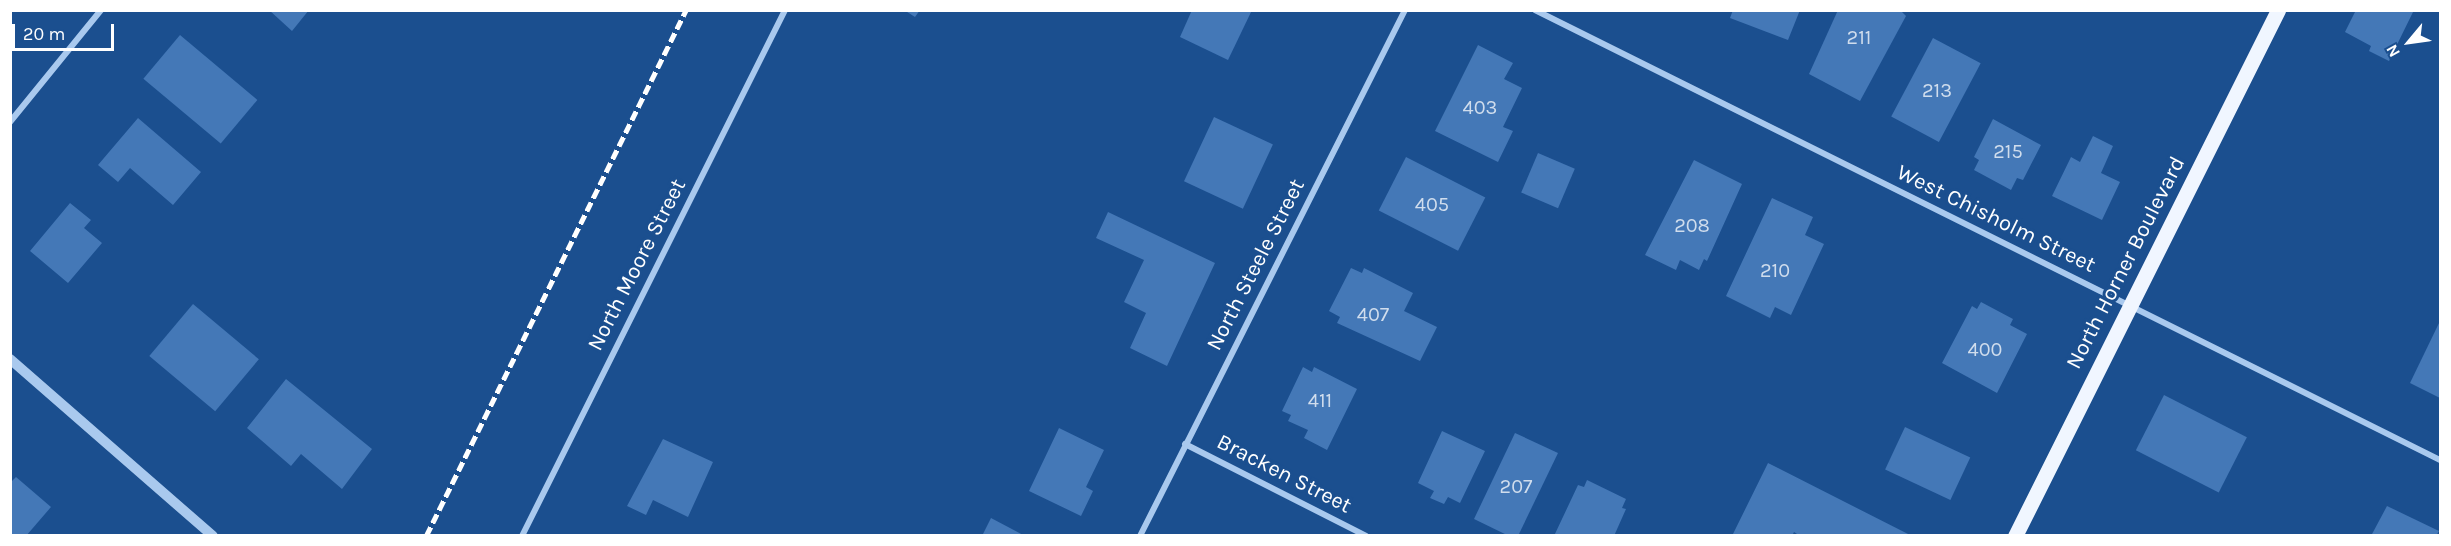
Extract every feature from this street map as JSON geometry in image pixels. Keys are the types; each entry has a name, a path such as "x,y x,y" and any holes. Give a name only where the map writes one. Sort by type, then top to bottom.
{"main road":[{"name":"North Horner Boulevard","path":"2015,536 2278,10"}],"street":[{"path":"10,122 101,10"},
{"name":"North Moore Street","path":"522,536 785,10"},
{"name":"North Steele Street","path":"1140,536 1405,10"},
{"name":"West Chisholm Street","path":"1535,10 2440,460"},
{"path":"10,359 213,536"},
{"name":"Bracken Street","path":"1185,444 1366,536"}],"building":[{"path":"269,10 309,10 292,31"},
{"path":"904,10 920,10 915,17"},
{"path":"1192,10 1252,10 1228,60 1180,37"},
{"path":"1733,10 1800,10 1788,40 1730,18"},
{"path":"1838,10 1900,10 1906,16 1860,101 1809,74"},
{"path":"2356,10 2414,10 2389,61 2369,51 2371,46 2345,32"},
{"path":"180,35 257,100 221,144 143,79"},
{"path":"1933,38 1981,63 1939,142 1891,117"},
{"path":"1478,45 1513,63 1504,79 1522,88 1503,127 1513,131 1498,162 1435,131"},
{"path":"1214,117 1273,144 1243,209 1184,181"},
{"path":"138,118 201,172 173,205 130,168 118,182 98,165"},
{"path":"1993,119 2041,145 2023,180 2017,178 2011,190 1974,170 1979,160 1974,157"},
{"path":"2093,136 2113,146 2101,173 2120,182 2102,220 2052,196 2071,157 2080,162"},
{"path":"1538,153 1575,169 1558,208 1521,193"},
{"path":"1406,157 1485,197 1458,251 1379,210"},
{"path":"1694,160 1742,184 1707,261 1704,259 1699,270 1680,260 1676,270 1645,255"},
{"path":"1772,198 1813,217 1805,235 1824,244 1791,315 1775,307 1770,318 1726,296"},
{"path":"70,203 91,220 84,228 102,243 68,283 30,251"},
{"path":"1108,212 1215,263 1167,366 1130,348 1146,313 1124,302 1144,260 1096,238"},
{"path":"1351,268 1362,273 1364,268 1413,293 1404,311 1437,327 1420,361 1337,323 1340,317 1329,311"},
{"path":"1981,302 2013,319 2010,325 2027,334 1997,393 1942,363 1972,306 1977,309"},
{"path":"193,304 259,359 215,411 149,356"},
{"path":"2440,321 2440,398 2410,383"},
{"path":"1303,367 1312,372 1314,367 1357,389 1327,450 1304,438 1308,430 1288,421 1291,415 1282,411"},
{"path":"286,379 372,449 342,489 301,454 291,466 247,428"},
{"path":"2164,395 2247,437 2219,492 2136,450"},
{"path":"1905,427 1970,457 1950,500 1885,470"},
{"path":"1059,428 1104,450 1086,487 1093,491 1081,516 1029,491"},
{"path":"1442,431 1485,451 1460,503 1448,497 1444,504 1430,498 1434,491 1418,483"},
{"path":"1515,433 1558,453 1518,536 1509,536 1474,519"},
{"path":"663,439 713,462 688,517 653,500 646,515 627,506"},
{"path":"1768,463 1912,536 1800,536 1794,532 1792,536 1732,536"},
{"path":"16,477 51,507 26,536 10,536 10,483"},
{"path":"1587,480 1626,499 1622,508 1626,509 1614,536 1554,536 1578,485 1584,487"},
{"path":"2387,506 2439,531 2436,536 2371,536"},
{"path":"991,518 1025,536 982,536"}],"railway":[{"path":"426,536 686,10"}]}
